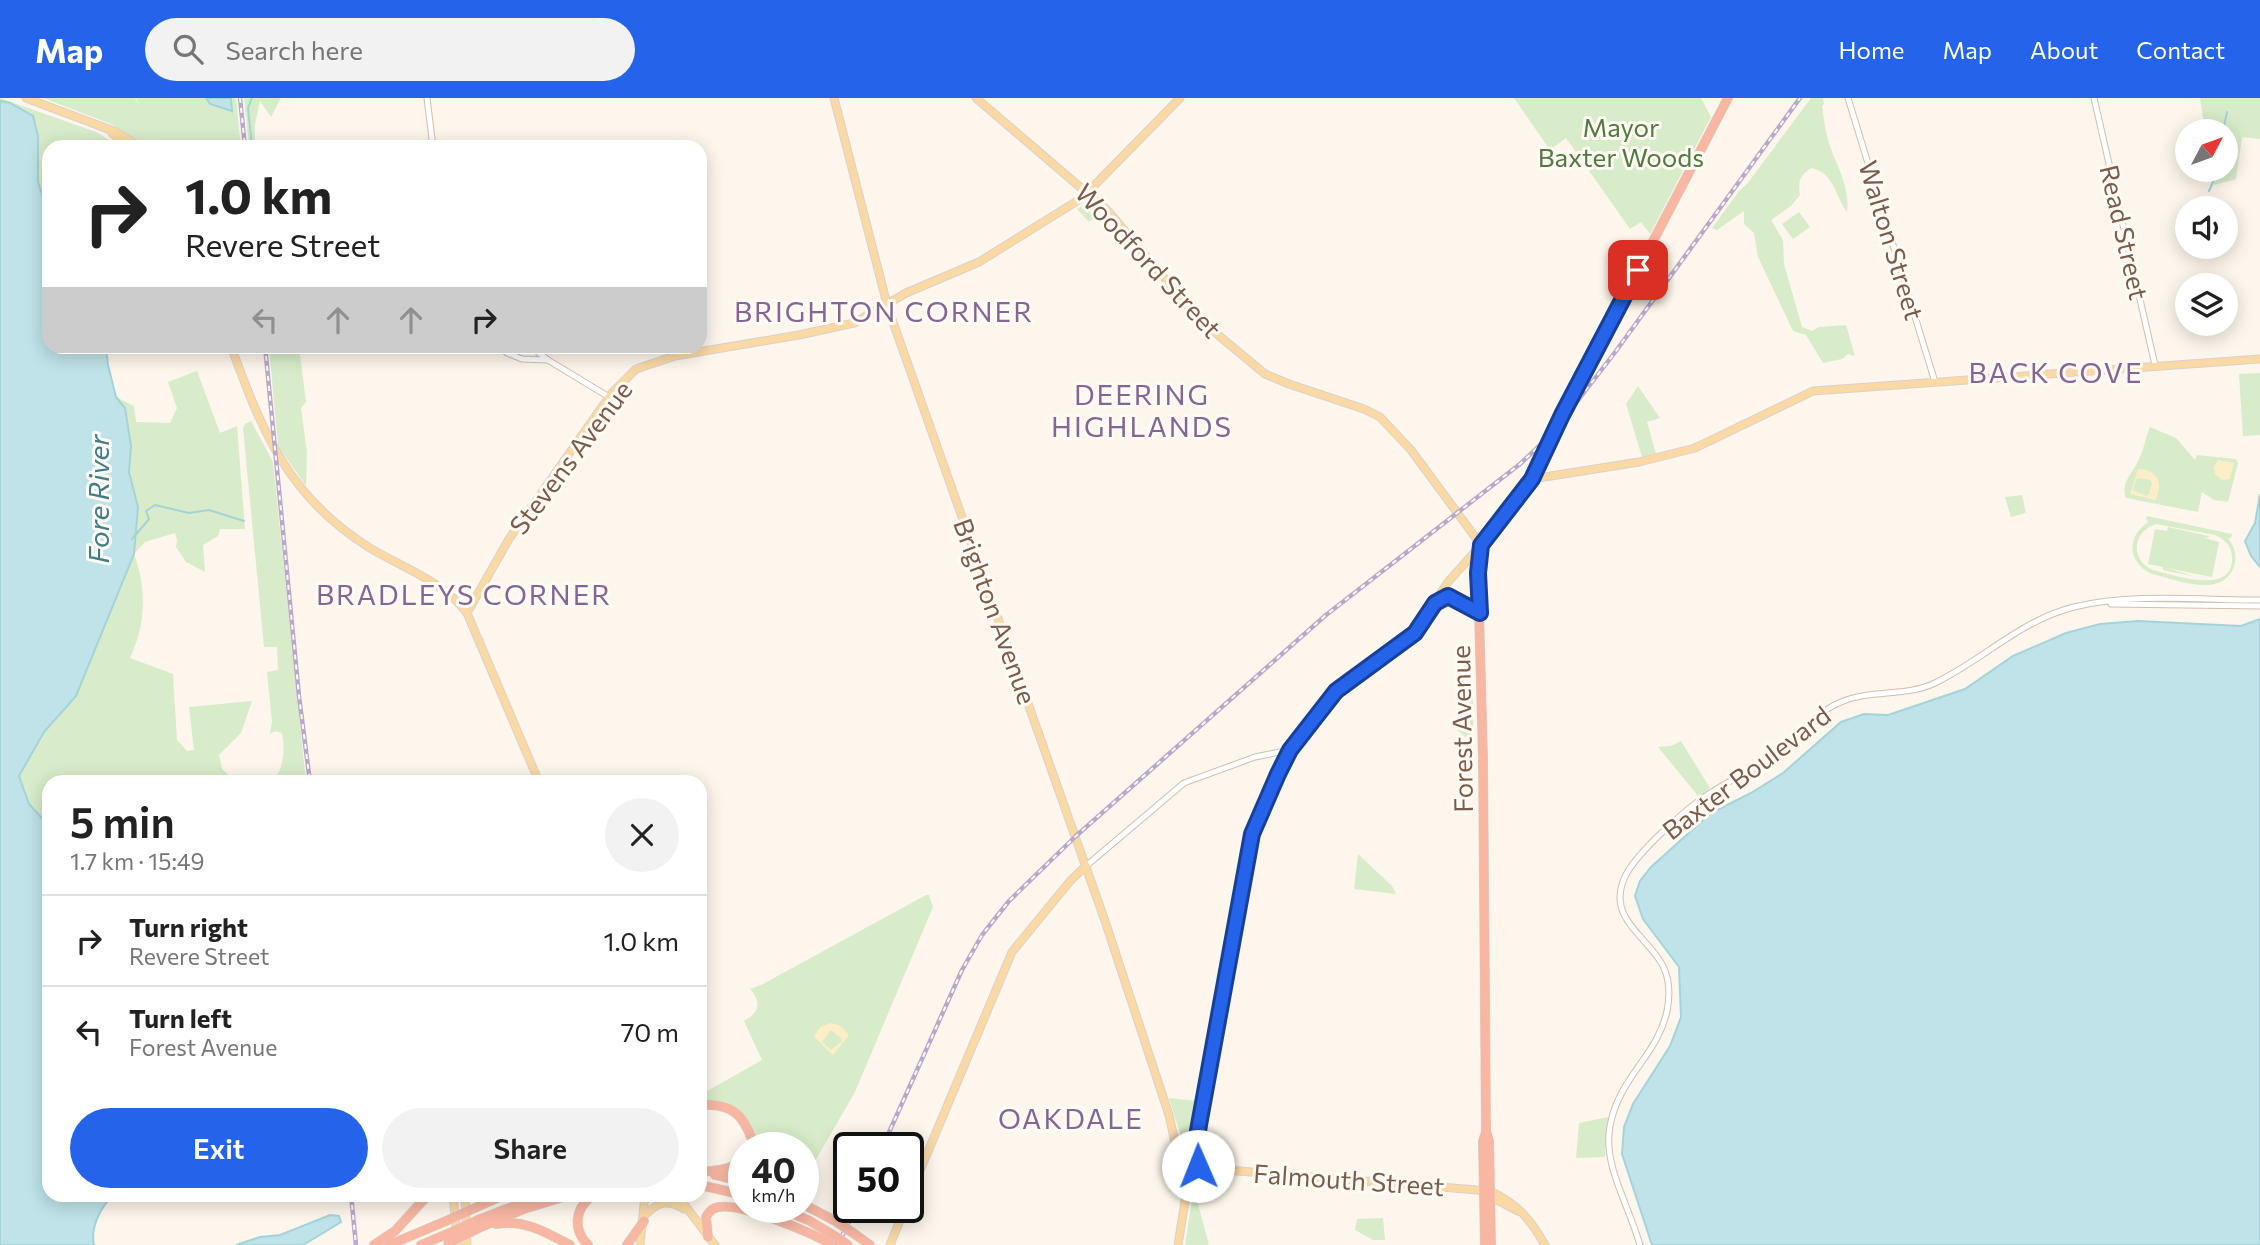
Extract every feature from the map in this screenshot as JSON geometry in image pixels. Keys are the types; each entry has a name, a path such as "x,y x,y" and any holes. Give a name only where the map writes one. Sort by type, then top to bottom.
{"highway":[{"path":"1481,545 1532,479 1562,415 1728,98"},
{"name":"Forest Avenue","path":"1481,545 1478,573 1486,1132 1483,1141 1491,1245"},
{"path":"707,1106 725,1107 738,1114 749,1132"},
{"path":"707,1107 723,1110 740,1121 746,1132"},
{"path":"707,1172 728,1170"},
{"path":"707,1173 728,1178"},
{"path":"707,1188 728,1191"},
{"name":"Forest Avenue","path":"1485,1245 1488,1193"},
{"path":"374,1245 395,1231 422,1202"},
{"path":"390,1245 488,1202"},
{"path":"421,1245 449,1242 528,1202"},
{"path":"480,1224 548,1202"},
{"path":"585,1202 578,1216 579,1230 589,1245"},
{"path":"708,1237 706,1217 709,1213 717,1208 731,1208 848,1245"},
{"path":"819,1212 870,1245"},
{"path":"627,1245 644,1218"},
{"path":"480,1224 508,1222 530,1225 570,1245"},
{"path":"807,1223 832,1241"},
{"path":"542,1229 557,1245"}],"main road":[{"path":"26,98 130,140"},
{"name":"Brighton Avenue","path":"834,98 886,303 1087,866 1170,1120 1180,1170 1191,1164 1170,1120"},
{"name":"Woodford Street","path":"975,98 1088,192 1119,223 1200,320 1265,374 1364,408 1380,417 1411,450 1481,545"},
{"name":"Stevens Avenue","path":"707,350 847,324 886,303 994,254 1088,192 1180,98"},
{"path":"109,130 121,140"},
{"path":"234,354 265,433 295,480 318,506 356,539 452,595 467,613 535,775"},
{"name":"Stevens Avenue","path":"467,613 509,539 625,377 651,363 687,354"},
{"path":"1532,479 1642,461 1689,450 1813,391 2260,359"},
{"path":"1178,1245 1252,834 1290,750 1336,691 1415,633 1463,562 1481,545"},
{"path":"1435,603 1448,596 1480,613"},
{"path":"924,1161 1012,952 1071,880 1087,866"},
{"path":"1179,1160 1191,1164"},
{"name":"Falmouth Street","path":"1191,1164 1214,1169 1488,1193"},
{"path":"1488,1193 1524,1214 1545,1245"},
{"path":"449,1242 452,1202"},
{"path":"465,1202 467,1245"},
{"path":"640,1245 645,1202"},
{"path":"644,1218 658,1203 668,1202 690,1214"},
{"path":"682,1202 715,1245"},
{"path":"890,1245 899,1223"}],"street":[{"path":"427,98 432,140"},
{"name":"Walton Street","path":"1848,98 1935,382"},
{"name":"Read Street","path":"2094,98 2155,365"},
{"path":"509,354 522,359 548,360"},
{"path":"539,354 609,397"},
{"path":"1445,586 1448,596"},
{"name":"Baxter Boulevard","path":"1640,1245 1610,1164 1608,1149 1609,1129 1620,1095 1660,1036 1666,1014 1669,989 1661,962 1633,931 1625,914 1621,890 1629,870 1648,848 1704,797 1764,763 1838,703 1926,687 2037,620 2064,610 2130,600 2260,600"},
{"name":"Baxter Boulevard","path":"2098,603 2260,606"},
{"path":"1087,866 1184,783 1260,756 1290,750"}],"green space":[{"path":"0,98 96,132 109,140 42,140 42,302 0,263"},
{"path":"43,98 135,98 140,107 136,98 236,98 240,140 136,140 111,124"},
{"path":"244,98 281,98 271,117 260,101 255,140 248,140"},
{"name":"Mayor Baxter Woods","path":"1514,98 1701,98 1711,117 1650,234 1641,222 1630,229 1566,138 1550,150"},
{"path":"1811,98 1823,98 1826,133 1845,187 1847,212 1825,174 1811,168 1800,180 1800,195 1791,206 1771,220 1783,240 1784,264 1802,327 1812,331 1819,327 1846,325 1855,356 1848,354 1842,359 1823,363 1806,335 1793,331 1758,257 1754,233 1744,224 1744,211 1717,230 1712,228"},
{"path":"2200,98 2260,98 2260,139 2242,137 2238,165 2238,119 2203,119"},
{"path":"1089,202 1103,210 1089,222 1077,209"},
{"path":"1799,212 1810,227 1793,239 1782,224"},
{"path":"270,354 300,354 306,402 301,408 307,452 306,486 278,446"},
{"path":"197,371 220,433 237,426 245,529 220,529 218,536 203,545 205,572 186,562 176,547 175,533 145,542 134,554 141,580 143,606 139,632 130,658 173,674 177,740 187,751 194,750 189,707 252,701 241,733 219,755 222,769 228,775 42,775 42,1024 0,784 116,397 134,406 136,422 170,423 177,408 168,382"},
{"path":"2260,373 2260,435 2243,436 2239,374"},
{"path":"1638,386 1660,418 1647,422 1656,454 1642,457 1626,404"},
{"path":"251,421 273,462 305,775 277,775 283,759 282,733 275,731 270,734 272,721 267,672 278,670 277,647 264,647 243,428"},
{"path":"2150,427 2176,438 2195,460 2197,455 2236,459 2238,463 2228,502 2214,500 2202,492 2198,512 2126,498 2126,483 2140,457"},
{"path":"2022,495 2026,513 2011,517 2005,497"},
{"path":"2147,516 2232,534 2231,538 2228,538 2235,553 2233,569 2218,583 2207,585 2184,583 2152,574 2138,563 2132,549 2136,534 2149,522 2146,520","holes":["2156,524 2215,535 2226,543 2232,556 2230,569 2224,576 2214,580 2188,579 2153,570 2140,560 2138,553 2138,539"]},
{"path":"2168,527 2209,536 2204,538 2219,542 2212,577 2167,568 2193,576 2163,570 2163,567 2148,564 2155,529 2167,531"},
{"path":"1471,689 1473,744 1452,725 1455,722 1464,731 1469,729 1470,724 1461,716 1464,713 1460,709 1467,703 1464,699"},
{"path":"1681,741 1710,788 1699,797 1658,747 1671,746"},
{"path":"1358,854 1392,886 1396,894 1354,889"},
{"path":"929,895 933,907 855,1092 819,1154 819,1132 753,1132 746,1118 733,1106 707,1101 707,1091 762,1060 744,1021 757,1007 756,998 750,989"},
{"path":"1169,1098 1199,1101 1188,1147 1184,1146"},
{"path":"1608,1117 1605,1157 1576,1158 1579,1123"},
{"path":"1200,1183 1198,1204 1209,1245 1185,1245 1194,1187"},
{"path":"1383,1218 1385,1240 1373,1240 1355,1230 1357,1219"}],"sand":[{"path":"2218,460 2234,463 2230,479 2222,480 2215,474 2214,467"},
{"path":"2138,469 2150,472 2157,478 2159,488 2155,500 2130,494","holes":["2136,479 2150,480 2152,483 2146,496 2133,490"]},
{"path":"831,1023 841,1026 849,1035 833,1055 814,1037 820,1027","holes":["831,1030 842,1041 831,1050 822,1042"]}],"water":[{"path":"206,98 231,98 232,111 210,104"},
{"name":"Fore River","path":"0,101 10,103 33,116 38,136 38,182 42,194 42,354 107,354 116,397 125,408 131,446 129,472 138,507 134,554 76,696 44,732 19,776 29,804 42,818 42,1202 107,1202 94,1231 94,1245 0,1245"},
{"path":"2260,494 2260,567 2251,556 2245,541 2255,523"},
{"path":"2260,619 2260,1245 1652,1245 1622,1154 1624,1127 1633,1104 1670,1046 1681,1017 1679,967 1643,919 1635,896 1640,881 1651,867 1711,813 1783,773 1841,722 1864,714 1888,715 1965,689 2013,656 2066,633 2100,624 2138,621 2241,626"},
{"path":"330,1215 339,1216 341,1222 303,1245 236,1245 260,1237 280,1235"}],"waterway":[{"path":"251,140 248,108 252,98"},
{"path":"2226,119 2227,112"},
{"path":"2209,191 2213,182"},
{"path":"132,539 149,519 146,511 155,505 189,513 209,510 244,521"}],"railway":[{"path":"240,98 244,140"},
{"path":"889,1132 962,970 982,935 1009,901 1076,836 1326,615 1520,464 1552,434 1616,351 1800,98"},
{"path":"266,354 309,775"},
{"path":"352,1202 356,1245"},
{"path":"838,1245 848,1223"}],"district":[{"name":"BRIGHTON CORNER","path":"884,311"},
{"name":"BACK COVE","path":"2056,372"},
{"name":"DEERING HIGHLANDS","path":"1142,410"},
{"name":"BRADLEYS CORNER","path":"464,594"},
{"name":"OAKDALE","path":"1071,1118"}],"route":[{"path":"1198,1166 1194,1157 1199,1125 1252,834 1278,774 1290,750 1336,691 1415,633 1441,598 1448,596 1480,613 1478,561 1481,545 1532,479 1562,415 1638,270"}]}
